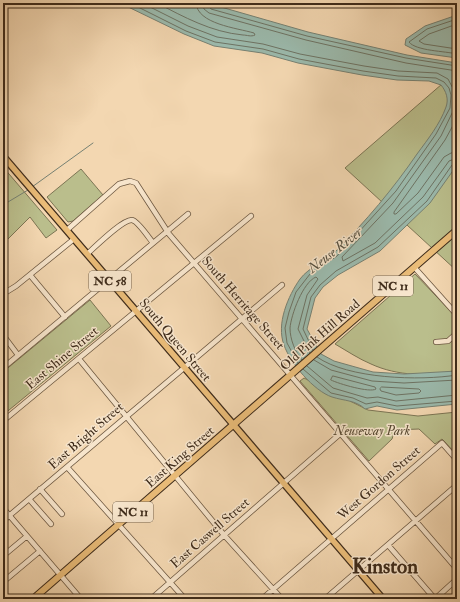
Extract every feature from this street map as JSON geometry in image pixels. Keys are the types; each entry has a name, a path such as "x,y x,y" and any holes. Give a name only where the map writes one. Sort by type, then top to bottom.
{"highway":[{"name":"Old Pink Hill Road","path":"233,425 457,230"},
{"name":"East King Street","path":"33,599 119,526 233,425"}],"main road":[{"name":"South Queen Street","path":"3,156 283,483"},
{"name":"NC 58","path":"283,483 383,599"}],"street":[{"name":"South Herritage Street","path":"66,230 122,182 136,182 168,232 457,569"},
{"path":"3,368 188,214"},
{"name":"East Shine Street","path":"3,421 251,216"},
{"path":"87,254 123,224 130,221 135,222 153,244"},
{"path":"3,294 30,275 74,239"},
{"path":"414,267 457,315"},
{"path":"30,275 64,317"},
{"name":"East Bright Street","path":"3,521 282,285"},
{"path":"436,342 448,341 457,333"},
{"path":"6,340 18,355"},
{"path":"79,359 224,535 282,599"},
{"name":"East Caswell Street","path":"151,599 340,433"},
{"name":"West Gordon Street","path":"262,599 442,443 457,460"},
{"path":"67,467 185,599"},
{"path":"325,599 456,487"},
{"path":"40,489 62,514"},
{"path":"29,499 50,524"},
{"path":"3,508 81,599"},
{"path":"3,556 27,536"},
{"path":"388,545 435,599 457,579"},
{"path":"3,582 40,551"}],"green space":[{"path":"457,71 457,271 345,168"},
{"path":"3,167 57,230 46,238 30,217 3,244"},
{"path":"81,169 103,195 73,221 68,222 47,197"},
{"path":"415,274 457,318 457,370 435,374 413,374 391,371 366,362 335,344"},
{"path":"90,300 111,326 3,415 3,372"},
{"name":"Neuseway Park","path":"304,378 368,410 418,416 457,412 457,455 442,439 435,444 419,429 395,430 392,439 369,461 300,381"}],"water":[{"name":"Neuse River","path":"120,3 207,3 308,32 407,55 457,63 457,165 430,203 380,251 338,275 323,287 315,298 307,329 321,354 334,361 373,372 404,374 457,371 457,404 397,410 377,406 365,409 354,402 325,394 310,383 297,368 284,345 281,328 284,310 300,279 308,271 332,255 358,228 389,192 433,131 447,104 446,95 441,85 429,81 397,80 362,75 298,63 262,53 214,46 184,34"},
{"path":"457,15 457,58 421,53 405,45 406,39 425,26"}],"waterway":[{"path":"32,187 93,143"},
{"path":"3,205 28,190"}],"district":[{"name":"Kinston","path":"385,566"}]}
